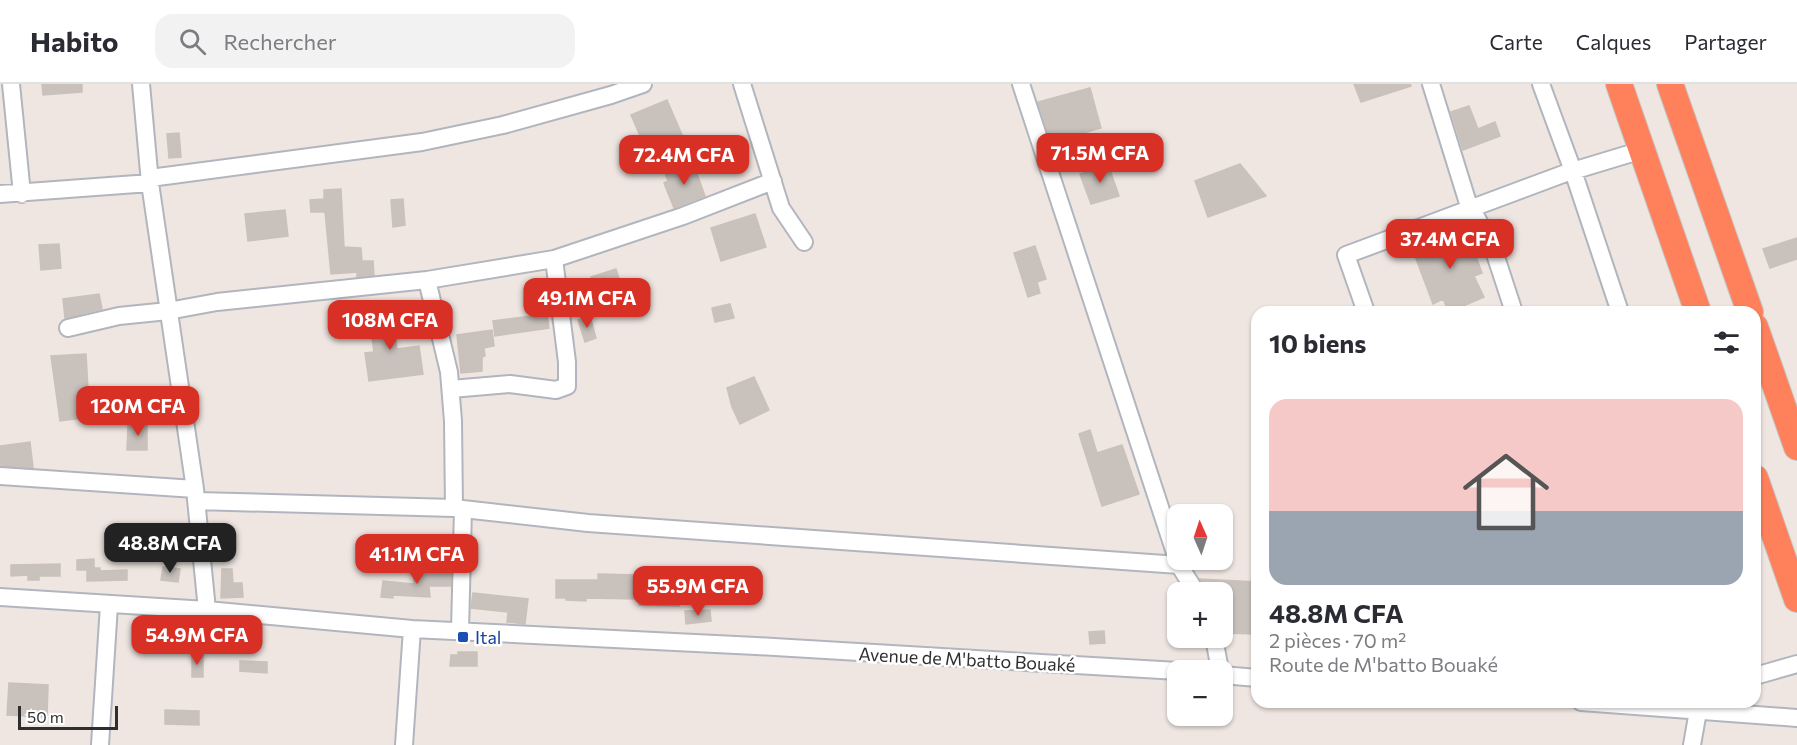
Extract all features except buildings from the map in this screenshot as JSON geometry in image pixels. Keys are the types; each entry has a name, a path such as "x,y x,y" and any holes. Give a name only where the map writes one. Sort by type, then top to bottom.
{"highway":[{"path":"1619,84 1696,306"},
{"path":"1670,84 1748,306"},
{"path":"1761,344 1797,447"},
{"path":"1761,495 1797,599"}],"street":[{"path":"11,84 22,194"},
{"path":"141,84 150,181 195,495 207,610"},
{"path":"0,194 22,194 150,181 422,142 503,124 643,84"},
{"path":"742,84 781,208 804,242"},
{"path":"1021,84 1167,528"},
{"path":"1431,84 1467,200 1493,248 1512,306"},
{"path":"1542,84 1618,306"},
{"path":"1364,306 1346,255 1573,171 1642,150"},
{"path":"68,328 119,316 168,311 217,302 427,280 554,260 683,216 773,181"},
{"path":"451,389 510,384 555,390 567,386 567,362 554,260"},
{"path":"427,280 451,389 459,509 460,631"},
{"path":"0,476 195,495 459,509 588,523 1167,564"},
{"name":"Avenue de M'batto Bouaké","path":"0,597 207,610 412,629 756,646 1167,670"},
{"path":"100,745 110,605"},
{"path":"404,745 412,629"},
{"path":"1761,674 1797,664"},
{"path":"1233,676 1251,677"},
{"path":"1659,708 1698,711 1744,708 1797,718"},
{"path":"1692,745 1698,711"}],"place":[{"name":"Ital","path":"463,637"}]}
